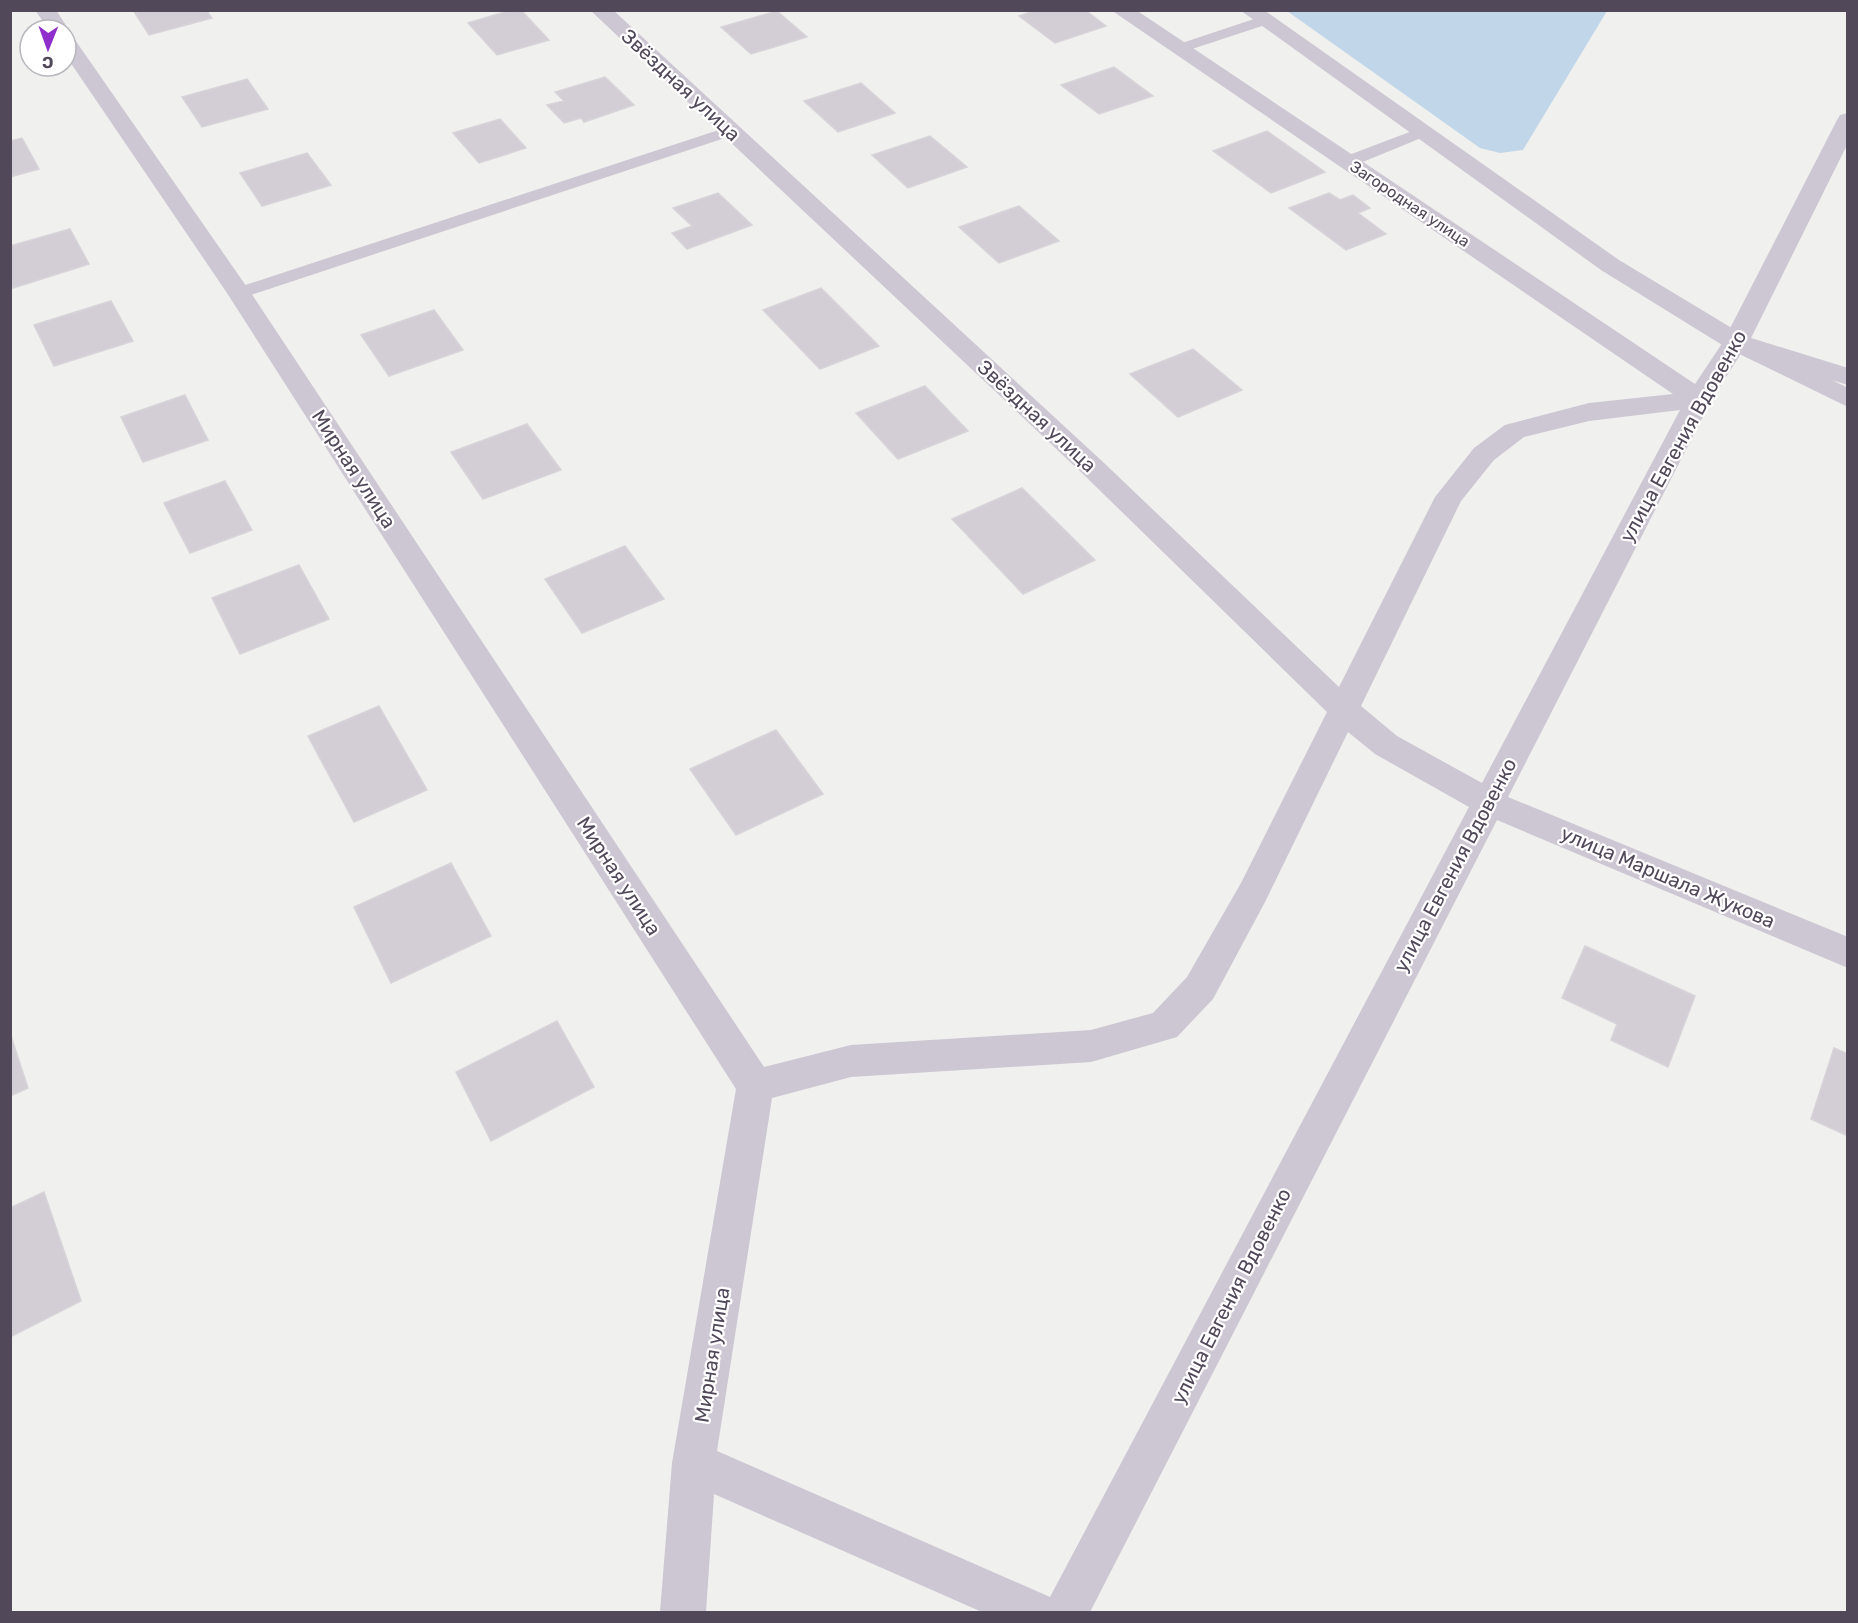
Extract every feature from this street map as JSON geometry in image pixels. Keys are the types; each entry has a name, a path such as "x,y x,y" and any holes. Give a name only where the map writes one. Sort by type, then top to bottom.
{"street":[{"name":"Звёздная улица","path":"600,10 1093,468 1345,711 1386,745 1488,802"},
{"name":"Загородная улица","path":"1121,10 1699,399"},
{"path":"1257,16 1610,265 1736,342 1848,399"},
{"name":"Мирная улица","path":"78,57 239,292 755,1086 694,1463 683,1612"},
{"name":"улица Евгения Вдовенко","path":"1066,1612 1699,399 1736,342 1848,120"},
{"path":"1736,342 1848,378"},
{"path":"755,1086 851,1061 1091,1046 1164,1026 1200,988 1253,892 1345,711 1395,601 1449,497 1484,454 1515,431 1588,412 1699,399"},
{"name":"улица Маршала Жукова","path":"1488,802 1848,953"},
{"path":"694,1463 1033,1612"}],"lane":[{"path":"1178,49 1257,16"},
{"path":"239,292 731,131"},
{"path":"1347,162 1420,133"}],"shaded area":[{"path":"1287,11 1607,11 1523,150 1500,153 1480,148"}],"building":[{"path":"133,10 206,10 212,18 149,35"},
{"path":"512,10 521,10 549,40 497,55 468,23"},
{"path":"1037,10 1085,10 1106,26 1055,43 1019,16"},
{"path":"777,11 807,37 751,54 721,27"},
{"path":"1114,67 1153,96 1099,114 1061,85"},
{"path":"605,77 634,105 584,122 581,118 564,123 547,105 564,101 555,92"},
{"path":"247,79 268,109 202,127 182,97"},
{"path":"861,83 895,113 838,132 804,101"},
{"path":"500,119 526,148 479,163 453,133"},
{"path":"1267,131 1325,172 1271,193 1213,151"},
{"path":"930,136 967,167 908,188 872,155"},
{"path":"22,138 39,169 10,177 10,141"},
{"path":"307,153 331,185 262,206 240,173"},
{"path":"718,193 752,225 687,249 672,233 692,226 673,208"},
{"path":"1329,193 1340,200 1353,195 1370,208 1358,213 1386,234 1346,250 1289,208"},
{"path":"1019,206 1059,241 999,263 959,227"},
{"path":"70,229 89,264 13,288 10,282 10,246"},
{"path":"821,288 879,346 820,369 763,310"},
{"path":"111,301 133,341 54,366 34,325"},
{"path":"434,310 463,350 389,376 361,335"},
{"path":"1193,349 1242,390 1178,417 1130,374"},
{"path":"925,386 968,431 898,459 856,413"},
{"path":"185,395 208,440 143,462 121,417"},
{"path":"527,424 561,470 483,499 451,452"},
{"path":"225,481 252,530 190,553 164,503"},
{"path":"1022,488 1095,560 1023,594 952,519"},
{"path":"625,546 664,599 582,633 545,579"},
{"path":"299,565 329,619 240,654 212,598"},
{"path":"379,706 427,790 354,822 308,736"},
{"path":"776,730 823,794 736,835 690,769"},
{"path":"451,863 491,936 391,983 354,907"},
{"path":"1585,946 1695,996 1668,1067 1611,1040 1617,1024 1562,998"},
{"path":"557,1021 594,1087 491,1141 456,1072"},
{"path":"10,1033 28,1088 10,1096"},
{"path":"1834,1048 1848,1054 1848,1136 1811,1119"},
{"path":"44,1192 81,1301 10,1337 10,1208"}]}
